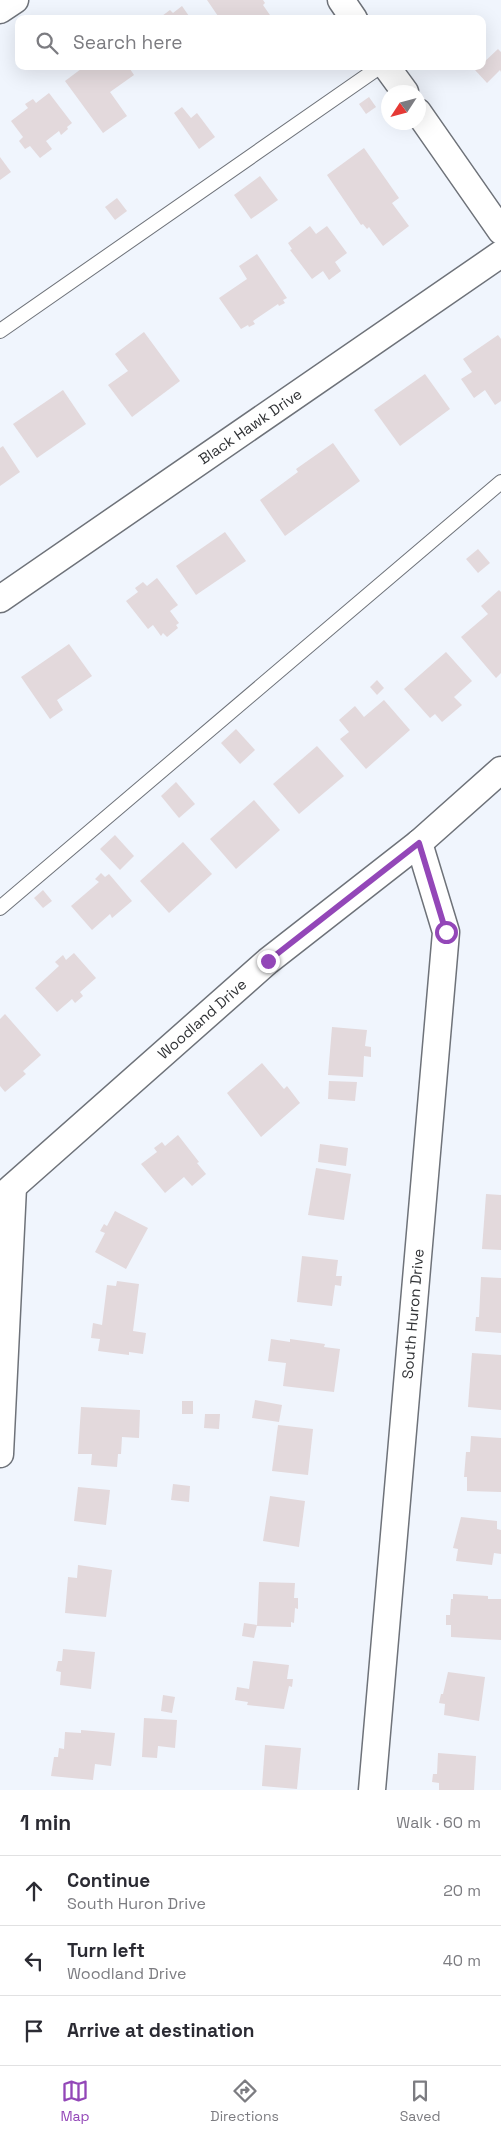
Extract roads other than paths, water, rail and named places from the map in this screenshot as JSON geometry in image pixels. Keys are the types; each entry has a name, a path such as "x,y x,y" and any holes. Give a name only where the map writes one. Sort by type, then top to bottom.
{"street":[{"path":"0,10 14,0"},
{"path":"341,0 351,15"},
{"path":"389,70 400,85"},
{"path":"426,123 501,231"},
{"name":"Black Hawk Drive","path":"0,599 501,254"},
{"name":"Woodland Drive","path":"6,1193 268,961 419,843 501,770"},
{"name":"South Huron Drive","path":"372,1790 446,932 419,843"},
{"path":"0,1454 6,1193"}],"lane":[{"path":"0,331 375,70"},
{"path":"0,908 501,482"}]}
